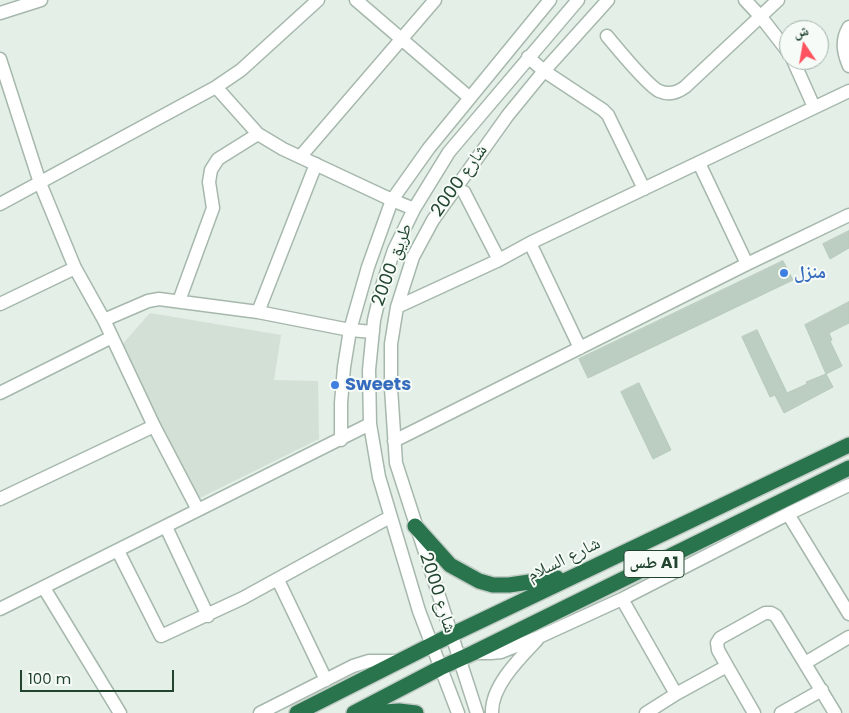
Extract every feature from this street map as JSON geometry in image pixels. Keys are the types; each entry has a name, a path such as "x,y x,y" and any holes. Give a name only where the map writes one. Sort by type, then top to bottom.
{"highway":[{"name":"شارع السلام","path":"297,713 580,572 843,448"},
{"name":"طس A1","path":"354,713 440,668 849,468"},
{"path":"415,526 450,565 464,574 493,585 551,580 580,572"},
{"path":"370,713 385,711 416,713"}],"street":[{"path":"0,13 41,0"},
{"path":"0,204 216,87 241,70 318,0"},
{"path":"356,0 470,98"},
{"path":"300,157 435,0"},
{"path":"341,440 341,403 350,330 368,267 392,200 429,148 550,0"},
{"name":"شارع 2000","path":"476,713 396,464 391,388 391,344 397,307 413,257 433,220 508,115 544,71 608,0"},
{"path":"745,0 779,40"},
{"path":"607,36 654,88 662,92 672,93 685,87 778,0"},
{"name":"طريق 2000","path":"458,713 431,645 379,477 370,424 369,370 373,332 382,286 394,250 414,209 449,152 573,1"},
{"path":"849,27 843,44 849,66"},
{"path":"528,57 544,71 608,115 644,189"},
{"path":"0,59 40,183 75,268 104,320 154,426 198,510"},
{"path":"797,70 814,107"},
{"path":"216,87 258,134 283,149 414,209"},
{"path":"397,307 499,260 530,243 849,91"},
{"path":"178,301 213,208 210,182 211,170 218,159 258,134"},
{"path":"699,163 747,264"},
{"path":"258,312 316,164"},
{"path":"464,192 499,260"},
{"path":"394,441 849,215"},
{"path":"530,243 580,348"},
{"path":"0,304 75,268"},
{"path":"104,320 148,301 159,299 258,312 350,330 373,332"},
{"path":"0,393 112,337"},
{"path":"0,609 370,424"},
{"path":"0,499 154,426"},
{"path":"843,448 849,440"},
{"path":"473,653 501,652 539,637 622,599 788,514 848,488"},
{"path":"788,514 849,614"},
{"path":"118,551 161,636 208,616 278,580 390,517"},
{"path":"166,527 208,616"},
{"path":"278,580 326,680"},
{"path":"44,588 120,713"},
{"path":"622,599 676,694"},
{"path":"754,713 718,650 717,643 720,638 766,613 776,616 835,713"},
{"path":"492,713 495,698 512,666 539,637"},
{"path":"805,663 849,637"},
{"path":"260,713 354,666 369,662 399,661"},
{"path":"651,712 676,694 727,666"},
{"path":"781,713 822,690"}],"shaded area":[{"path":"150,313 281,335 274,380 318,381 319,439 200,498 118,349"}],"building":[{"path":"849,231 849,248 830,259 823,244"},
{"path":"783,261 793,280 588,378 579,359"},
{"path":"849,302 849,323 829,333 832,340 830,341 842,366 826,374 805,325"},
{"path":"757,330 787,393 807,384 806,382 826,374 833,387 784,413 775,395 770,397 742,337"},
{"path":"639,383 671,450 653,459 621,392"}],"place":[{"name":"منزل","path":"784,273"},
{"name":"Sweets","path":"335,385"}]}
